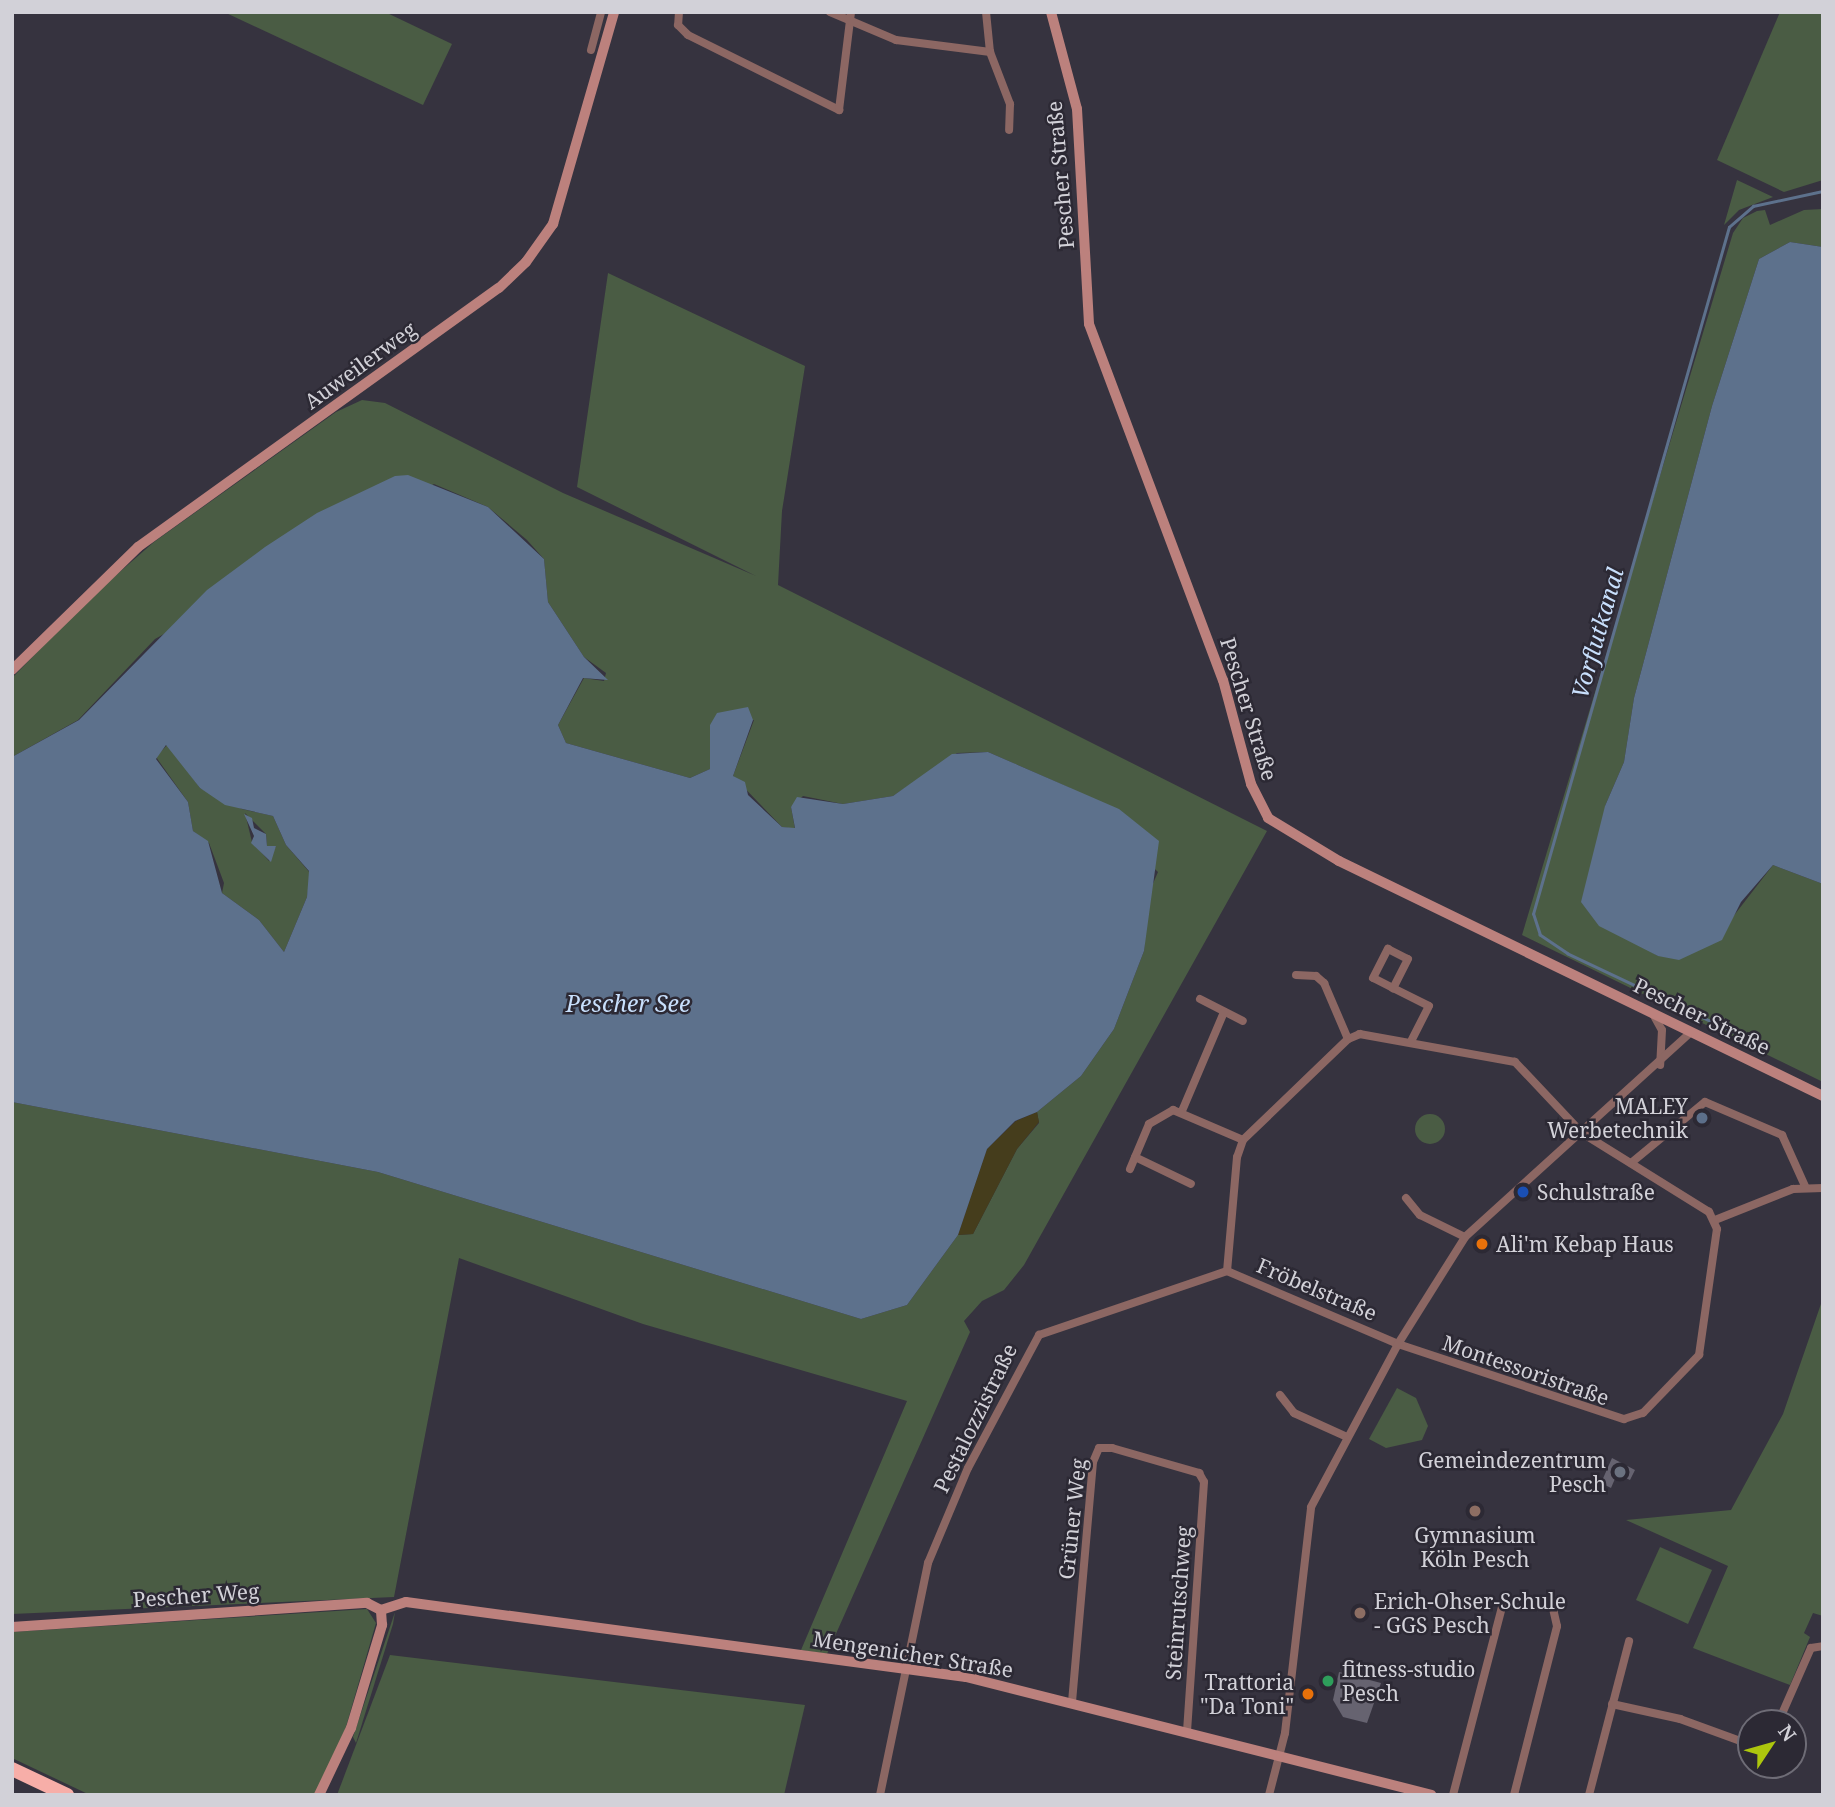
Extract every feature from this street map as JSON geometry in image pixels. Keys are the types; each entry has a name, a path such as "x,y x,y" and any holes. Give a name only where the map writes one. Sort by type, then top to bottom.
{"highway":[{"path":"12,1769 67,1795"}],"street":[{"path":"591,50 601,12"},
{"name":"Auweilerweg","path":"12,670 138,547 499,288 526,262 553,224 614,12"},
{"path":"678,12 678,25 688,35 839,110 850,17"},
{"path":"830,12 850,17 915,44 990,52"},
{"path":"986,12 990,52 1010,104 1009,130"},
{"name":"Pescher Straße","path":"1051,12 1077,109 1089,324 1223,680 1260,806 1292,837 1823,1096"},
{"path":"1393,988 1408,960 1388,949 1373,978 1393,988 1429,1006 1412,1040"},
{"path":"1296,975 1316,976 1324,983 1348,1039"},
{"path":"1200,999 1243,1021"},
{"path":"1182,1111 1224,1012"},
{"path":"1653,1014 1662,1030 1660,1065"},
{"path":"1269,1795 1281,1758 1308,1516 1398,1344 1465,1237 1660,1065 1691,1032"},
{"path":"1130,1169 1156,1116 1182,1111 1243,1140 1348,1039 1378,1034 1515,1062 1582,1133 1632,1163 1714,1220 1805,1186 1823,1188"},
{"path":"1632,1163 1705,1102 1782,1135 1805,1186"},
{"name":"Fröbelstraße","path":"1243,1140 1237,1157 1227,1271 1398,1344"},
{"path":"1135,1157 1191,1184"},
{"path":"1406,1198 1420,1215 1465,1237"},
{"name":"Montessoristraße","path":"1398,1344 1599,1415 1634,1417 1685,1375 1699,1355 1714,1220"},
{"name":"Pestalozzistraße","path":"880,1795 937,1536 1027,1349 1055,1327 1227,1271"},
{"path":"1280,1395 1294,1412 1347,1437"},
{"name":"Grüner Weg","path":"1072,1702 1095,1454 1099,1448 1112,1448 1202,1477"},
{"name":"Steinrutschweg","path":"1187,1732 1202,1477"},
{"path":"1452,1795 1505,1596"},
{"name":"Mengenicher Straße","path":"381,1610 406,1602 909,1670 1072,1702 1431,1795"},
{"name":"Pescher Weg","path":"12,1627 367,1603 381,1610"},
{"path":"1514,1795 1557,1626 1553,1609"},
{"path":"319,1795 351,1728 382,1625 381,1610"},
{"path":"1589,1795 1629,1641"},
{"path":"1785,1709 1819,1645"},
{"path":"1612,1704 1668,1716 1737,1740"}],"green space":[{"path":"224,12 385,12 452,44 423,105"},
{"path":"1780,12 1823,12 1823,180 1784,192 1717,160"},
{"path":"1737,180 1773,197 1739,210 1724,225"},
{"path":"1823,209 1823,247 1790,242 1759,259 1712,406 1634,698 1624,762 1605,806 1635,942 1658,956 1732,918 1773,865 1823,884 1823,1082 1522,935 1733,233 1743,218 1757,211 1765,210 1770,225 1804,210"},
{"path":"608,273 805,366 782,511 778,585 1267,831 1024,1265 1004,1290 982,1301 964,1321 970,1332 827,1654 801,1650 907,1401 643,1324 459,1258 394,1597 12,1614 12,1102 378,1172 861,1319 907,1305 958,1235 973,1234 1017,1149 1039,1123 1037,1112 1081,1076 1114,1029 1144,951 1148,895 1158,872 1070,788 988,752 957,753 893,796 843,804 803,796 791,807 795,829 782,827 733,776 754,720 710,725 710,769 690,778 566,743 558,725 584,678 604,681 606,673 584,657 548,602 544,559 527,540 488,507 434,484 155,639 78,720 12,757 12,678 90,598 154,542 336,412 362,400 385,403 563,493 756,576 577,487"},
{"path":"168,744 200,788 242,809 273,816 286,845 311,874 307,897 284,952 259,920 222,893 224,883 209,843 193,831 188,802 156,757","holes":["245,813 266,834 267,846 276,846 269,861 252,842"]},
{"path":"1430,1114 1441,1118 1445,1129 1441,1140 1430,1144 1419,1140 1415,1129 1419,1118"},
{"path":"1823,1298 1823,1616 1813,1613 1804,1633 1810,1637 1790,1685 1693,1648 1728,1566 1626,1520 1731,1510 1783,1414"},
{"path":"1397,1388 1416,1398 1428,1426 1422,1440 1386,1448 1369,1439"},
{"path":"1660,1547 1712,1570 1688,1624 1636,1600"},
{"path":"367,1609 376,1623 341,1744 314,1795 90,1795 12,1758 12,1632"},
{"path":"395,1612 393,1624 356,1743 353,1737"},
{"path":"390,1655 805,1705 784,1795 337,1795"}],"sand":[{"path":"1037,1112 1039,1122 1017,1149 973,1234 958,1235 987,1149 1016,1121"}],"water":[{"path":"1790,242 1823,247 1823,884 1773,865 1741,902 1722,940 1679,960 1658,956 1599,926 1581,902 1605,806 1624,762 1634,698 1712,406 1759,259"},
{"name":"Pescher See","path":"408,475 488,507 544,559 548,602 584,657 608,680 583,678 558,725 566,743 690,778 710,769 710,725 717,713 748,707 753,720 733,776 745,782 748,795 782,827 795,828 791,807 797,797 843,804 893,796 952,754 988,752 1119,809 1159,841 1144,951 1114,1029 1081,1076 1037,1112 1015,1121 987,1149 958,1235 907,1305 861,1319 378,1172 12,1102 12,757 79,720 207,590 265,547 317,513 395,476","holes":["166,745 200,788 225,805 273,816 286,845 309,871 307,897 284,952 259,920 222,893 208,841 193,831 188,802 156,759"]},
{"path":"244,814 252,818 254,828 266,834 267,846 276,846 271,862 251,843 254,836"}],"building":[{"name":"Gemeindezentrum Pesch","path":"1612,1458 1635,1470 1630,1480 1617,1474 1611,1488 1601,1483"},
{"path":"1339,1672 1381,1683 1367,1723 1343,1717 1333,1700"}],"waterway":[{"name":"Vorflutkanal","path":"1737,1034 1568,954 1540,935 1533,914 1729,227 1753,206 1823,191"}],"place":[{"name":"MALEY Werbetechnik","path":"1702,1118"},
{"name":"Schulstraße","path":"1523,1192"},
{"name":"Ali'm Kebap Haus","path":"1482,1244"},
{"name":"Gemeindezentrum Pesch","path":"1620,1472"},
{"name":"Gymnasium Köln Pesch","path":"1475,1511"},
{"name":"Erich-Ohser-Schule - GGS Pesch","path":"1360,1613"},
{"name":"fitness-studio Pesch","path":"1328,1681"},
{"name":"Trattoria \"Da Toni\"","path":"1308,1694"}]}
